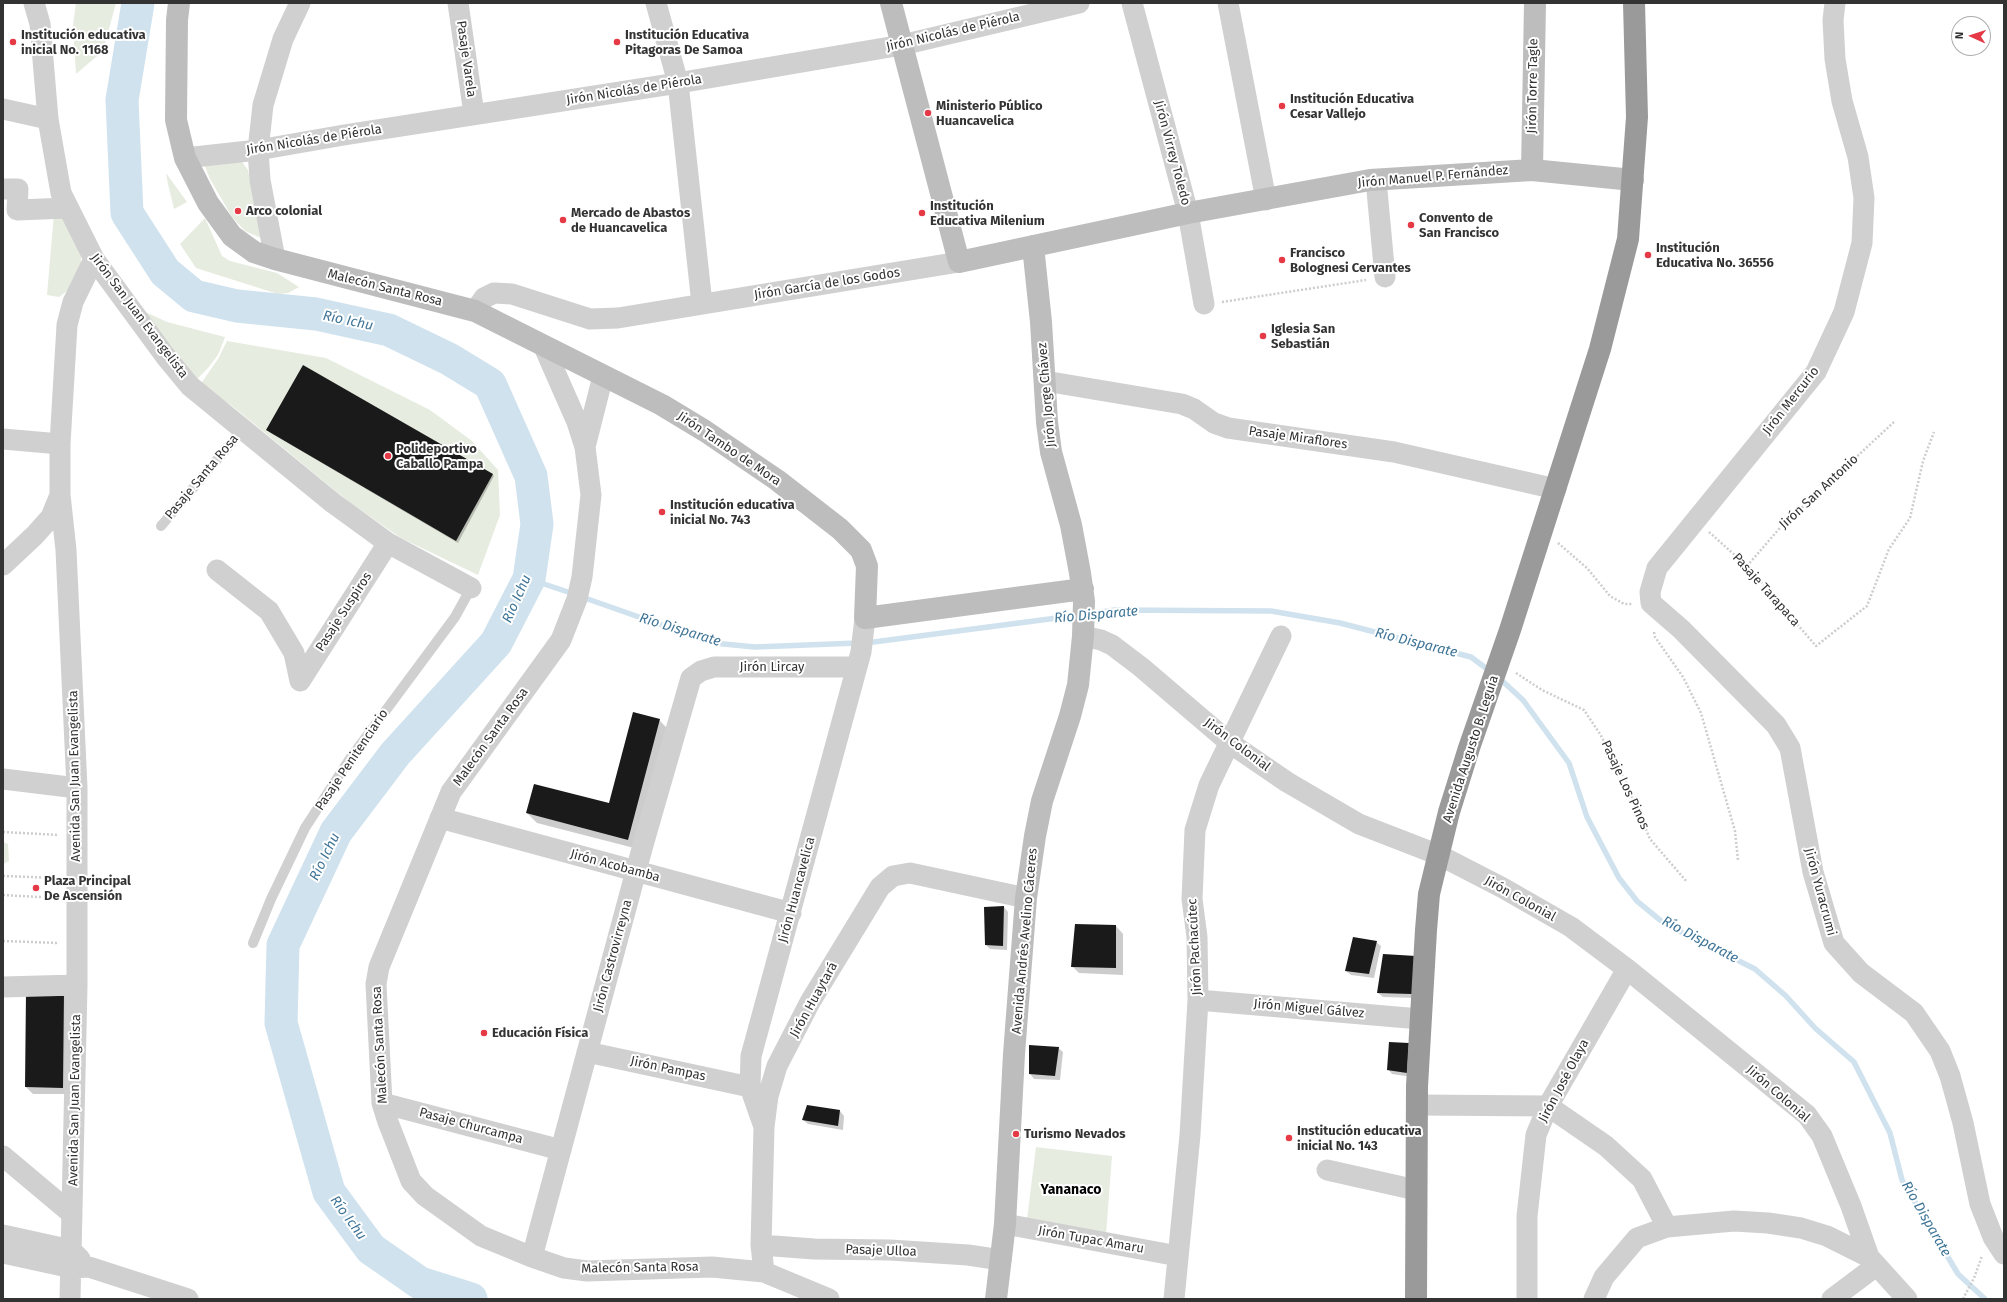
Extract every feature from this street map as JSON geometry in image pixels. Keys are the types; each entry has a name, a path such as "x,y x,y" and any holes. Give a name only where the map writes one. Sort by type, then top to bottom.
{"highway":[{"name":"Avenida Augusto B. Leguía","path":"1416,1299 1416,1190 1420,1019 1429,894 1449,812 1481,714 1506,645 1602,342 1628,239 1637,117 1634,3"}],"main road":[{"name":"Malecón Santa Rosa","path":"180,3 176,20 176,120 185,158 208,203 232,236 254,252 274,259 475,311 544,347"},
{"path":"891,3 959,262"},
{"name":"Jirón Torre Tagle","path":"1532,170 1535,3"},
{"name":"Jirón Manuel P. Fernández","path":"1188,213 1376,180 1532,170 1633,180"},
{"name":"Jirón García de los Godos","path":"959,262 1188,213"},
{"name":"Jirón Jorge Chávez","path":"1033,246 1047,422 1051,452 1071,525 1083,595"},
{"name":"Jirón Tambo de Mora","path":"544,347 662,405 705,431 778,480 840,529 861,550 868,566 862,643"},
{"path":"862,643 1083,595"},
{"name":"Avenida Andrés Avelino Cáceres","path":"996,1299 1005,1224 1014,1054 1026,898 1035,836 1042,801 1070,716 1078,685 1083,632 1083,595"}],"street":[{"name":"Jirón San Juan Evangelista","path":"34,3 40,24 48,119 61,193 94,259 166,357 190,386 333,503 388,544 471,588"},
{"path":"274,259 260,180 258,150 263,105 283,39 300,3"},
{"name":"Pasaje Varela","path":"458,3 474,114"},
{"path":"656,3 678,83 702,304"},
{"name":"Jirón Nicolás de Piérola","path":"185,158 258,150 902,46 1079,3"},
{"name":"Jirón Virrey Toledo","path":"1132,3 1188,213 1204,304"},
{"path":"1228,3 1266,200"},
{"name":"Jirón Mercurio","path":"1651,603 1650,592 1657,568 1816,372 1844,312 1862,243 1864,198 1858,157 1842,101 1835,59 1833,20 1835,3"},
{"path":"3,110 48,119"},
{"path":"1376,180 1385,277"},
{"path":"5,189 18,189 17,210 68,208"},
{"name":"Avenida San Juan Evangelista","path":"70,1299 77,1262 72,1214 77,985 77,788 66,550 60,495 60,444 67,326 73,302 94,259"},
{"name":"Jirón García de los Godos","path":"475,311 484,298 494,293 512,294 590,320 618,318 959,262"},
{"path":"544,347 577,422 585,447"},
{"path":"585,447 603,376"},
{"name":"Pasaje Miraflores","path":"1044,381 1182,404 1194,409 1214,423 1228,428 1394,452 1556,489"},
{"path":"3,439 60,444"},
{"name":"Malecón Santa Rosa","path":"585,447 591,495 582,577 567,625 561,640 451,792 379,967 376,984 382,1103 411,1181 425,1196 481,1236 532,1257 564,1268 587,1271 712,1267 764,1272 829,1299"},
{"path":"3,565 35,535 51,517 60,495"},
{"name":"Pasaje Suspiros","path":"217,570 269,611 294,653 300,680 388,544"},
{"name":"Jirón Yuracrumi","path":"1651,603 1681,629 1776,725 1790,748 1813,872 1834,943 1861,973 1914,1013 1940,1051 1950,1076 1963,1123 1980,1204 1993,1237 2004,1254"},
{"name":"Jirón Colonial","path":"1083,632 1112,645 1141,667 1230,743 1288,782 1359,824 1439,855 1503,888 1571,928 1627,969 1807,1115 1822,1136 1873,1262"},
{"name":"Jirón Pachacútec","path":"1174,1299 1190,1135 1198,1000 1197,937 1192,899 1195,830 1209,785 1281,636"},
{"name":"Jirón Lircay","path":"691,678 701,670 714,667 862,643"},
{"name":"Jirón Huancavelica","path":"764,1127 750,1087 751,1056 791,912 862,643"},
{"name":"Jirón Castrovirreyna","path":"532,1257 636,872 691,678"},
{"path":"3,779 77,788"},
{"name":"Jirón Acobamba","path":"440,818 636,872 791,912"},
{"name":"Jirón Huaytará","path":"764,1272 761,1245 764,1127 768,1096 777,1066 822,982 880,887 892,876 910,873 1026,898"},
{"name":"Jirón José Olaya","path":"1527,1299 1526,1216 1536,1135 1548,1106 1627,969"},
{"path":"3,987 77,985"},
{"name":"Jirón Miguel Gálvez","path":"1198,1000 1420,1019"},
{"name":"Jirón Pampas","path":"587,1052 750,1087"},
{"name":"Pasaje Churcampa","path":"382,1103 561,1150"},
{"path":"1418,1105 1548,1106 1606,1146 1642,1179 1667,1227"},
{"path":"3,1156 72,1214"},
{"path":"1327,1170 1416,1190"},
{"path":"1594,1299 1604,1277 1637,1238 1667,1227 1734,1221 1768,1222 1800,1228 1827,1236 1873,1262 1907,1299"},
{"name":"Jirón Tupac Amaru","path":"1005,1224 1178,1256"},
{"path":"3,1235 77,1262 188,1299"},
{"name":"Pasaje Ulloa","path":"761,1245 814,1249 898,1251 968,1255 1001,1260"},
{"path":"3,1254 77,1262"},
{"path":"1832,1299 1873,1262"}],"lane":[{"name":"Pasaje Santa Rosa","path":"161,526 243,429"},
{"name":"Pasaje Penitenciario","path":"253,943 271,899 306,828 349,760 455,617 471,588"}],"path":[{"path":"1204,304 1385,277"},
{"name":"Jirón San Antonio","path":"1747,566 1779,529 1894,422"},
{"name":"Pasaje Tarapaca","path":"1696,520 1747,566 1816,646 1867,606 1889,548 1910,518 1923,461 1934,432"},
{"path":"1542,532 1570,552 1587,568 1610,596 1624,604 1651,603 1655,637 1683,677 1701,713 1735,832 1738,860"},
{"name":"Pasaje Los Pinos","path":"1517,666 1516,673 1542,690 1584,710 1600,734 1624,778 1650,839 1686,882"},
{"path":"3,832 62,835"},
{"path":"3,876 61,878"},
{"path":"3,895 61,898"},
{"path":"3,941 59,943"},
{"path":"1963,1299 1974,1278"}],"shaded area":[{"path":"76,3 116,3 103,51 76,74 73,25"},
{"path":"240,159 248,170 261,238 245,231 232,217 210,179 205,166"},
{"path":"166,173 187,202 174,209 168,184"},
{"path":"54,213 65,216 81,248 81,270 67,291 59,297 47,295"},
{"path":"205,218 222,256 230,261 277,273 299,287 288,293 278,294 196,268 180,244"},
{"path":"139,309 167,322 225,337 218,355 196,380"},
{"name":"Polideportivo Caballo Pampa","path":"227,341 326,358 430,410 472,441 498,470 500,515 478,575 401,538 349,502 231,405 200,385 218,359"},
{"path":"3,842 8,844 9,861 3,864"},
{"path":"1036,1147 1112,1156 1106,1235 1027,1219"}],"building":[{"path":"303,365 493,474 456,541 266,430"},
{"path":"633,712 660,719 628,840 526,813 534,784 609,803"},
{"path":"1004,906 1003,946 985,945 984,907"},
{"path":"1075,924 1116,925 1116,968 1071,967"},
{"path":"1353,937 1377,941 1369,974 1345,971"},
{"path":"1383,954 1416,956 1412,994 1377,993"},
{"path":"26,992 64,992 63,1088 25,1087"},
{"path":"1389,1042 1409,1043 1407,1073 1387,1070"},
{"path":"1029,1045 1059,1047 1055,1076 1029,1074"},
{"path":"807,1105 840,1110 838,1126 802,1120"}],"waterway":[{"name":"Río Ichu","path":"138,3 122,100 127,213 165,272 194,296 237,306 316,314 389,330 449,359 490,384 531,476 537,524 529,579 496,643 395,754 336,832 283,945 281,1023 329,1192 371,1249 420,1283 471,1299"},
{"name":"Río Disparate","path":"529,579 574,594"},
{"name":"Río Disparate","path":"582,597 713,643 755,647 858,643"},
{"name":"Río Disparate","path":"1088,614 1115,610 1271,611 1340,623 1471,657 1491,672"},
{"name":"Río Disparate","path":"866,643 1080,615"},
{"name":"Río Disparate","path":"1498,677 1523,700 1569,763 1587,817 1619,878 1637,901 1665,924 1755,969 1786,996 1815,1028 1854,1062 1890,1133 1902,1180 1958,1274 1985,1299"}],"place":[{"name":"Institución educativa inicial No. 1168","path":"13,42"},
{"name":"Institución Educativa Pitagoras De Samoa","path":"617,42"},
{"name":"Institución Educativa Cesar Vallejo","path":"1282,106"},
{"name":"Ministerio Público Huancavelica","path":"928,113"},
{"name":"Arco colonial","path":"238,211"},
{"name":"Institución Educativa Milenium","path":"922,213"},
{"name":"Mercado de Abastos de Huancavelica","path":"563,220"},
{"name":"Convento de San Francisco","path":"1411,225"},
{"name":"Institución Educativa No. 36556","path":"1648,255"},
{"name":"Francisco Bolognesi Cervantes","path":"1282,260"},
{"name":"Iglesia San Sebastián","path":"1263,336"},
{"name":"Polideportivo Caballo Pampa","path":"388,456"},
{"name":"Institución educativa inicial No. 743","path":"662,512"},
{"name":"Plaza Principal De Ascensión","path":"36,888"},
{"name":"Educación Física","path":"484,1033"},
{"name":"Turismo Nevados","path":"1016,1134"},
{"name":"Institución educativa inicial No. 143","path":"1289,1138"}],"district":[{"name":"Yananaco","path":"1071,1190"}]}
